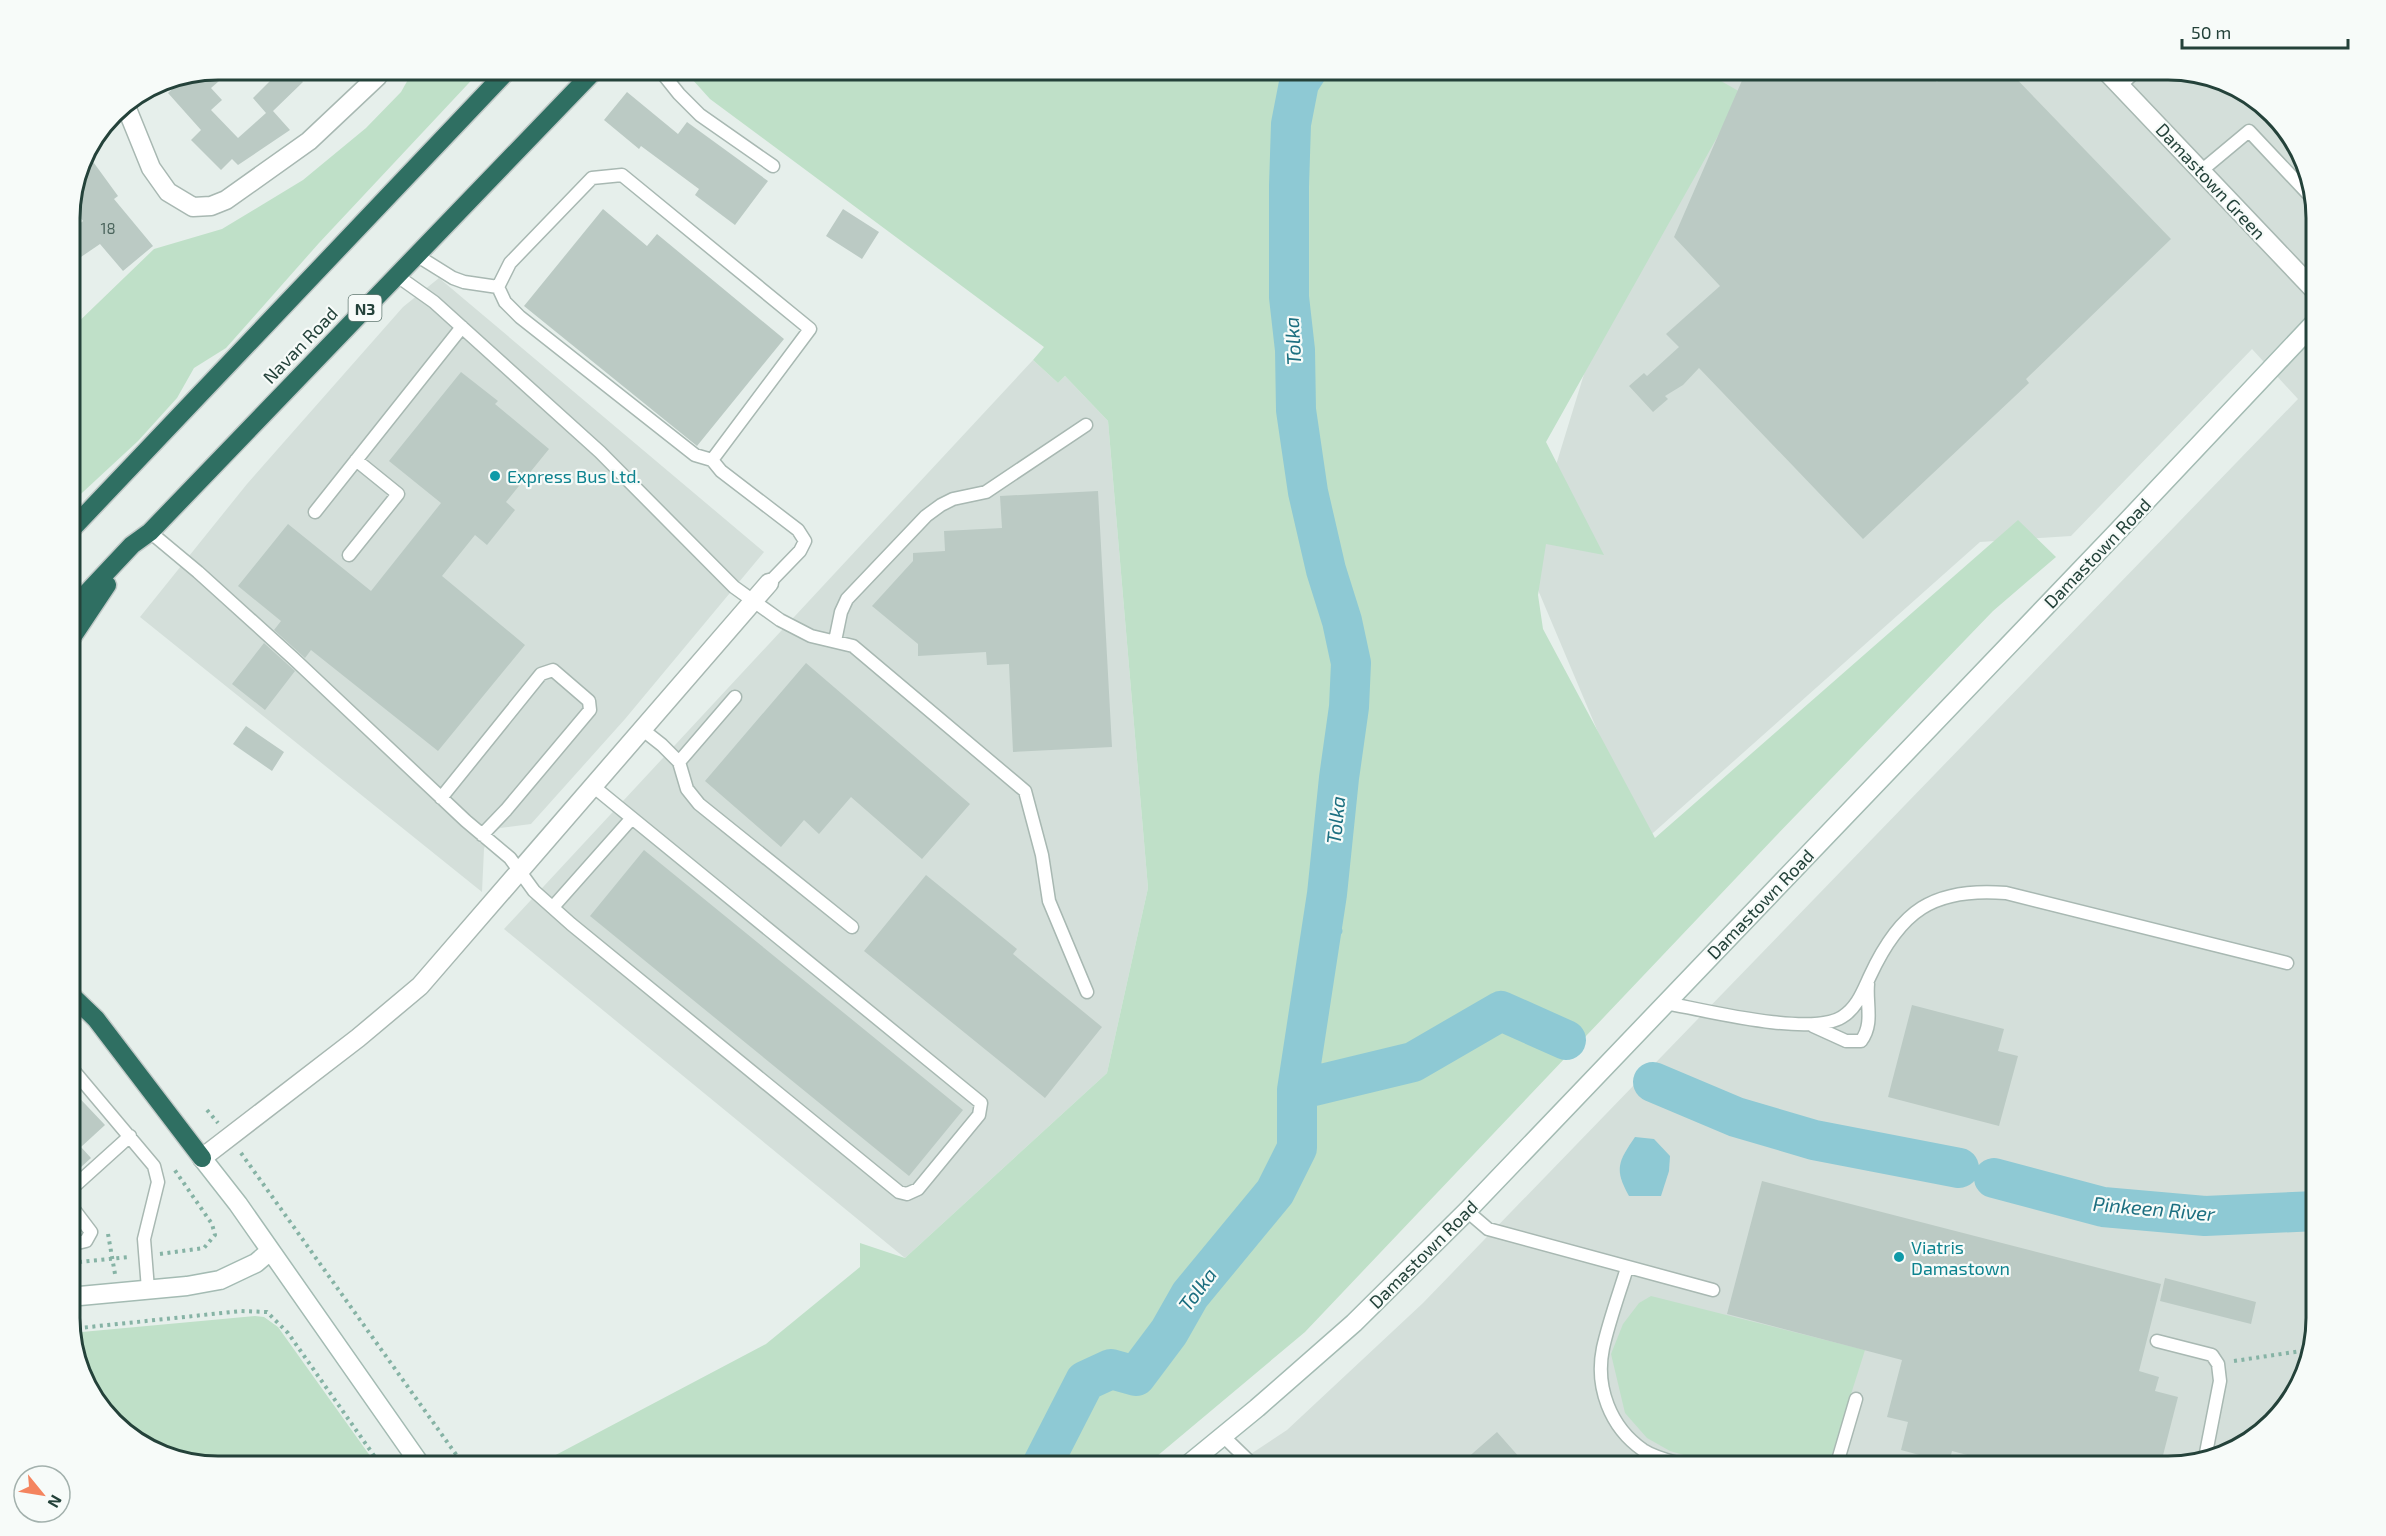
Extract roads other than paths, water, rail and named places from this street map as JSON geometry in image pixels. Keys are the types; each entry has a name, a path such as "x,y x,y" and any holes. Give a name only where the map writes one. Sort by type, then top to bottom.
{"highway":[{"path":"80,520 499,80"},
{"name":"Navan Road","path":"132,545 150,532 585,80"},
{"path":"80,625 132,545"},
{"name":"N3","path":"80,600 132,545"},
{"path":"80,1004 103,1028 202,1158"}],"street":[{"path":"128,112 151,168 168,192 193,207 211,206 226,200 309,141 374,80"},
{"name":"Damastown Green","path":"2116,80 2306,282"},
{"name":"Damastown Road","path":"1198,1456 1354,1323 1467,1210 2306,332"},
{"path":"414,1456 202,1158 358,1038 420,986 769,583"},
{"path":"80,1296 187,1286 220,1280 256,1263 270,1251"}],"lane":[{"path":"668,80 700,116 773,166"},
{"path":"2121,85 2126,80"},
{"path":"2201,171 2249,131 2304,189"},
{"path":"498,287 510,263 592,178 622,175 810,329 712,460"},
{"path":"416,255 453,278 498,287"},
{"path":"396,275 434,302 600,452 723,578 780,620 811,636 853,646 1025,791 1042,855 1049,901 1087,992"},
{"path":"498,287 505,302 520,317 695,455 712,460 721,471 798,530 805,541 800,551 769,583"},
{"path":"315,512 462,327"},
{"path":"835,642 841,612 847,599 926,516 953,499 986,492 1086,425"},
{"path":"350,555 398,494 357,460"},
{"path":"150,532 285,650 441,798 510,858 534,891 899,1192 908,1194 918,1189 979,1115 981,1103 594,787"},
{"path":"441,798 541,674 553,670 589,701 590,711 482,835"},
{"path":"679,762 735,696"},
{"path":"643,730 679,762 687,789 699,804 852,927"},
{"path":"553,907 632,818"},
{"path":"1666,1003 1785,1023 1826,1023 1842,1017 1857,1004 1893,933 1917,910 1949,895 1977,891 2006,893 2288,963"},
{"path":"1804,1024 1820,1028 1846,1041 1861,1041 1865,1037 1869,1018 1868,980"},
{"path":"80,1078 130,1136 158,1174 144,1239 143,1251 148,1289"},
{"path":"80,1181 130,1136"},
{"path":"1467,1210 1488,1229 1713,1290"},
{"path":"80,1218 91,1232 86,1241 80,1242"},
{"path":"1627,1268 1603,1349 1601,1368 1604,1398 1618,1426 1630,1440 1644,1451 1656,1456"},
{"path":"2157,1341 2212,1355 2218,1364 2220,1381 2206,1451"},
{"path":"1839,1456 1856,1399"},
{"path":"1223,1436 1244,1456"}],"water":[{"path":"1635,1137 1654,1139 1670,1156 1669,1171 1661,1196 1629,1196 1624,1187 1620,1166"}],"waterway":[{"name":"Tolka","path":"1047,1456 1085,1381 1111,1369 1136,1376 1169,1332 1190,1295 1275,1192 1297,1148 1297,1090 1327,894 1349,707 1351,663 1308,492 1296,410 1295,350 1289,297 1289,186 1291,124 1301,80"},
{"path":"1321,929 1339,931"},
{"name":"Pinkeen River","path":"1297,1090 1413,1062 1501,1011 1566,1040"},
{"name":"Pinkeen River","path":"1653,1082 1736,1117 1814,1140 1959,1168"},
{"name":"Pinkeen River","path":"1994,1178 2103,1207 2205,1216 2306,1211"}],"place":[{"name":"Express Bus Ltd.","path":"495,476"},
{"name":"Viatris Damastown","path":"1899,1257"}]}
